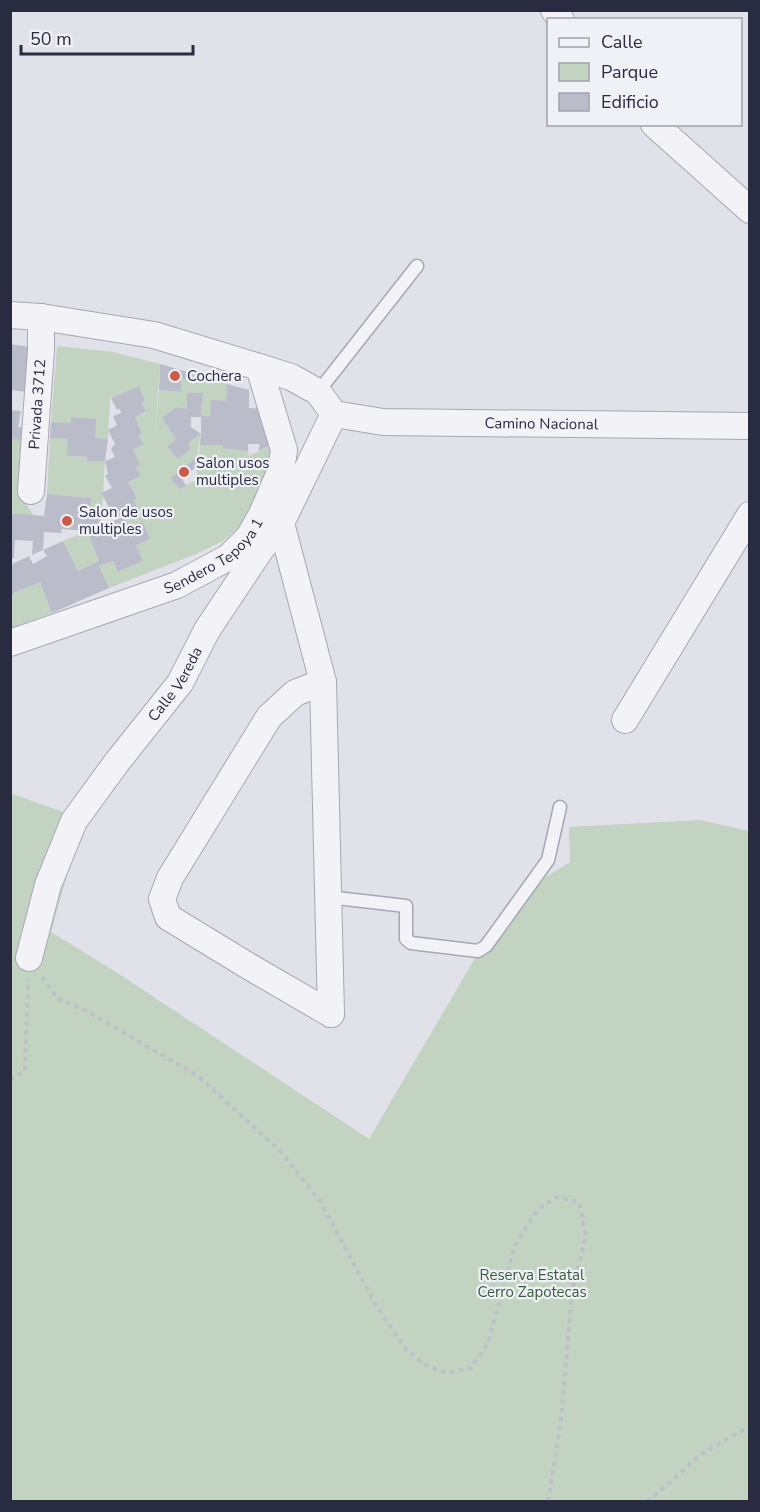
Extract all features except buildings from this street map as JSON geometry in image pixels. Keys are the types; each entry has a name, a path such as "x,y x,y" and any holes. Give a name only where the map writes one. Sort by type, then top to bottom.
{"street":[{"path":"656,126 750,210"},
{"path":"10,315 41,317 154,335 259,367 291,377 318,392 334,414"},
{"name":"Privada 3712","path":"30,491 41,350 41,317"},
{"name":"Sendero Tepoya 1","path":"10,643 177,585 229,557 249,537 262,514 281,470 284,450 259,367"},
{"name":"Camino Nacional","path":"334,414 383,422 750,426"},
{"name":"Calle Vereda","path":"29,958 48,885 74,821 117,762 180,683 207,630 281,523 334,414"},
{"path":"624,720 750,515"},
{"path":"281,523 323,682 331,1014 250,968 168,917 162,899 170,878 269,717 295,693 323,682"}],"lane":[{"path":"318,392 417,266"},
{"path":"328,897 406,906 406,939 411,942 478,951 486,946 548,860 560,807"}],"path":[{"path":"10,1080 25,1071 29,958"},
{"path":"29,958 58,999 83,1009 198,1076 279,1150 320,1202 377,1307 404,1347 425,1365 447,1373 471,1368 488,1343 515,1245 538,1209 557,1197 579,1202 586,1236 572,1292 561,1420 548,1502"},
{"path":"647,1502 703,1453 750,1426"}],"green space":[{"path":"57,346 113,352 160,364 155,433 159,390 180,392 181,378 188,380 191,373 227,384 226,401 210,416 201,415 203,394 187,393 187,409 176,407 162,418 176,439 167,446 178,459 191,449 188,443 201,434 197,457 170,478 180,488 196,480 200,445 223,445 223,448 248,451 249,456 280,441 273,480 243,523 223,541 109,588 99,566 114,561 117,572 143,561 136,545 149,539 143,522 130,526 123,515 137,508 134,500 137,497 128,482 141,476 136,467 140,465 133,449 138,436 142,433 135,417 146,413 142,403 145,401 137,387 110,398 108,439 95,438 94,419 72,417 71,423 51,422"},
{"path":"50,438 68,439 68,456 88,457 88,461 105,461 102,511 90,509 90,498 47,494"},
{"path":"10,439 26,440 19,493 34,516 11,513"},
{"path":"87,531 99,561 78,571 63,541"},
{"path":"40,582 52,613 11,628 11,595"},
{"name":"Reserva Estatal Cerro Zapotecas","path":"10,793 83,819 51,932 116,972 369,1139 509,900 570,862 569,827 700,820 749,831 749,1501 11,1501"}],"place":[{"name":"Cochera","path":"175,376"},
{"name":"Salon usos multiples","path":"184,472"},
{"name":"Salon de usos multiples","path":"67,521"}]}
